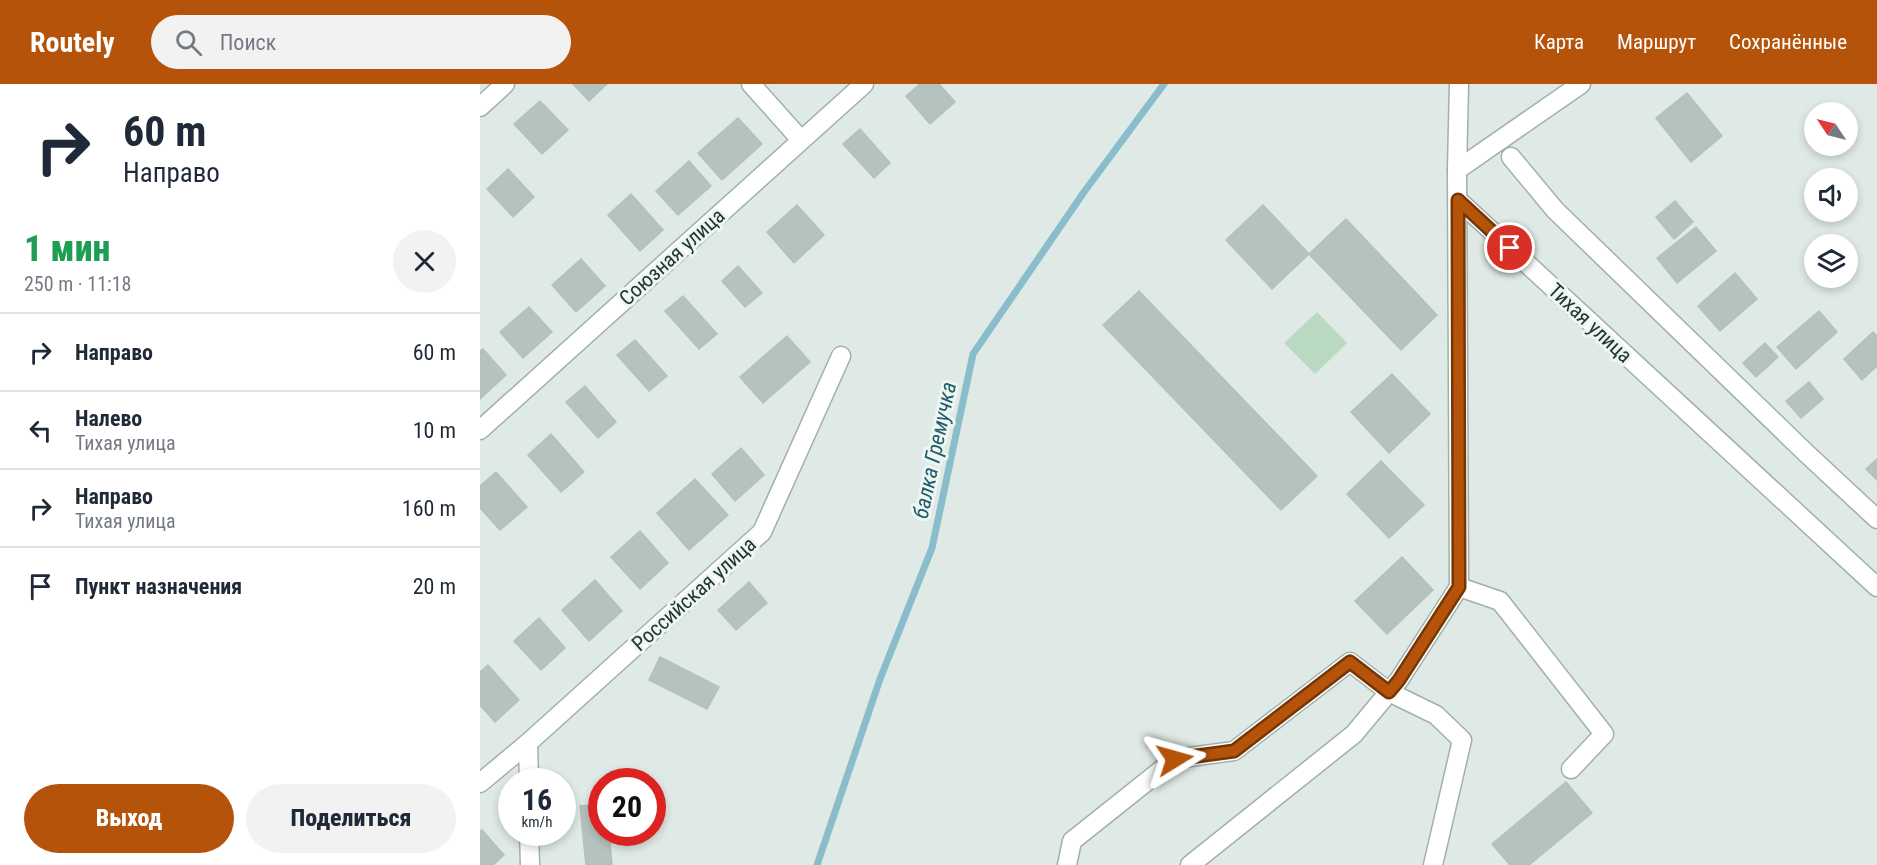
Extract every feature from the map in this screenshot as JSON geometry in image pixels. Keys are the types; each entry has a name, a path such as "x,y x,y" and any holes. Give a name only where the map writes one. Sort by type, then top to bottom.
{"street":[{"path":"480,108 505,84"},
{"path":"751,84 801,140"},
{"name":"Союзная улица","path":"480,430 864,84"},
{"path":"1191,865 1354,734 1394,686 1459,587 1457,170 1459,84"},
{"path":"1457,170 1581,84"},
{"path":"1511,157 1555,210 1877,519"},
{"name":"Тихая улица","path":"1458,200 1877,587"},
{"name":"Российская улица","path":"480,783 528,743 762,532 841,356"},
{"path":"1459,587 1500,601 1604,734 1571,769"},
{"path":"1067,865 1072,841 1175,759 1234,751 1350,662 1394,686 1436,715 1462,740 1433,865"},
{"path":"528,743 529,768"},
{"path":"530,846 530,865"}],"green space":[{"path":"1317,312 1347,343 1315,374 1284,343"}],"building":[{"path":"573,84 607,84 589,101"},
{"path":"920,84 939,84 955,102 930,124 906,96"},
{"path":"1687,93 1722,136 1691,162 1656,118"},
{"path":"540,101 568,130 542,154 514,124"},
{"path":"738,118 762,144 722,180 698,153"},
{"path":"860,129 890,163 874,178 843,144"},
{"path":"689,161 711,186 678,215 656,191"},
{"path":"508,169 534,197 513,217 487,189"},
{"path":"631,194 663,230 640,251 608,215"},
{"path":"1675,201 1693,222 1674,239 1656,217"},
{"path":"797,205 824,235 794,263 767,232"},
{"path":"1263,205 1309,254 1272,289 1226,240"},
{"path":"1346,219 1437,315 1401,350 1309,254"},
{"path":"1696,227 1716,251 1677,283 1657,258"},
{"path":"581,259 605,286 576,312 552,285"},
{"path":"738,266 762,293 745,307 722,281"},
{"path":"1735,273 1757,299 1720,331 1698,306"},
{"path":"1139,291 1317,476 1281,510 1103,325"},
{"path":"683,296 717,334 699,349 665,311"},
{"path":"529,307 552,332 523,358 500,332"},
{"path":"1819,311 1837,332 1796,369 1777,347"},
{"path":"1873,332 1877,336 1877,366 1862,380 1844,359"},
{"path":"787,336 810,362 763,403 740,377"},
{"path":"635,340 667,376 649,391 617,355"},
{"path":"1765,343 1778,357 1756,377 1743,363"},
{"path":"483,349 506,375 480,399 480,351"},
{"path":"1392,374 1430,414 1389,453 1351,412"},
{"path":"1809,382 1823,399 1801,418 1786,401"},
{"path":"585,386 616,422 598,438 566,402"},
{"path":"551,434 584,472 561,492 528,455"},
{"path":"741,448 764,475 735,501 712,474"},
{"path":"1877,459 1877,480 1866,469"},
{"path":"1381,461 1424,505 1389,538 1347,494"},
{"path":"496,472 527,507 500,530 480,508 480,486"},
{"path":"695,479 728,515 689,550 657,513"},
{"path":"640,531 668,563 640,589 611,557"},
{"path":"1402,557 1433,590 1387,634 1355,601"},
{"path":"595,580 622,611 589,641 562,610"},
{"path":"749,582 767,603 736,630 718,610"},
{"path":"539,618 565,648 541,670 514,641"},
{"path":"660,657 719,687 707,709 649,680"},
{"path":"488,665 519,700 495,722 480,705 480,672"},
{"path":"1566,782 1592,813 1529,865 1510,865 1492,844"},
{"path":"588,805 588,846 610,846 612,865 586,865 580,806"},
{"path":"482,830 504,855 493,865 480,865 480,831"}],"waterway":[{"name":"балка Гремучка","path":"817,865 880,679 932,548 973,354 1084,192 1164,84"}],"route":[{"path":"1175,759 1234,751 1350,662 1389,692 1399,680 1459,587 1458,200 1510,248"}]}
